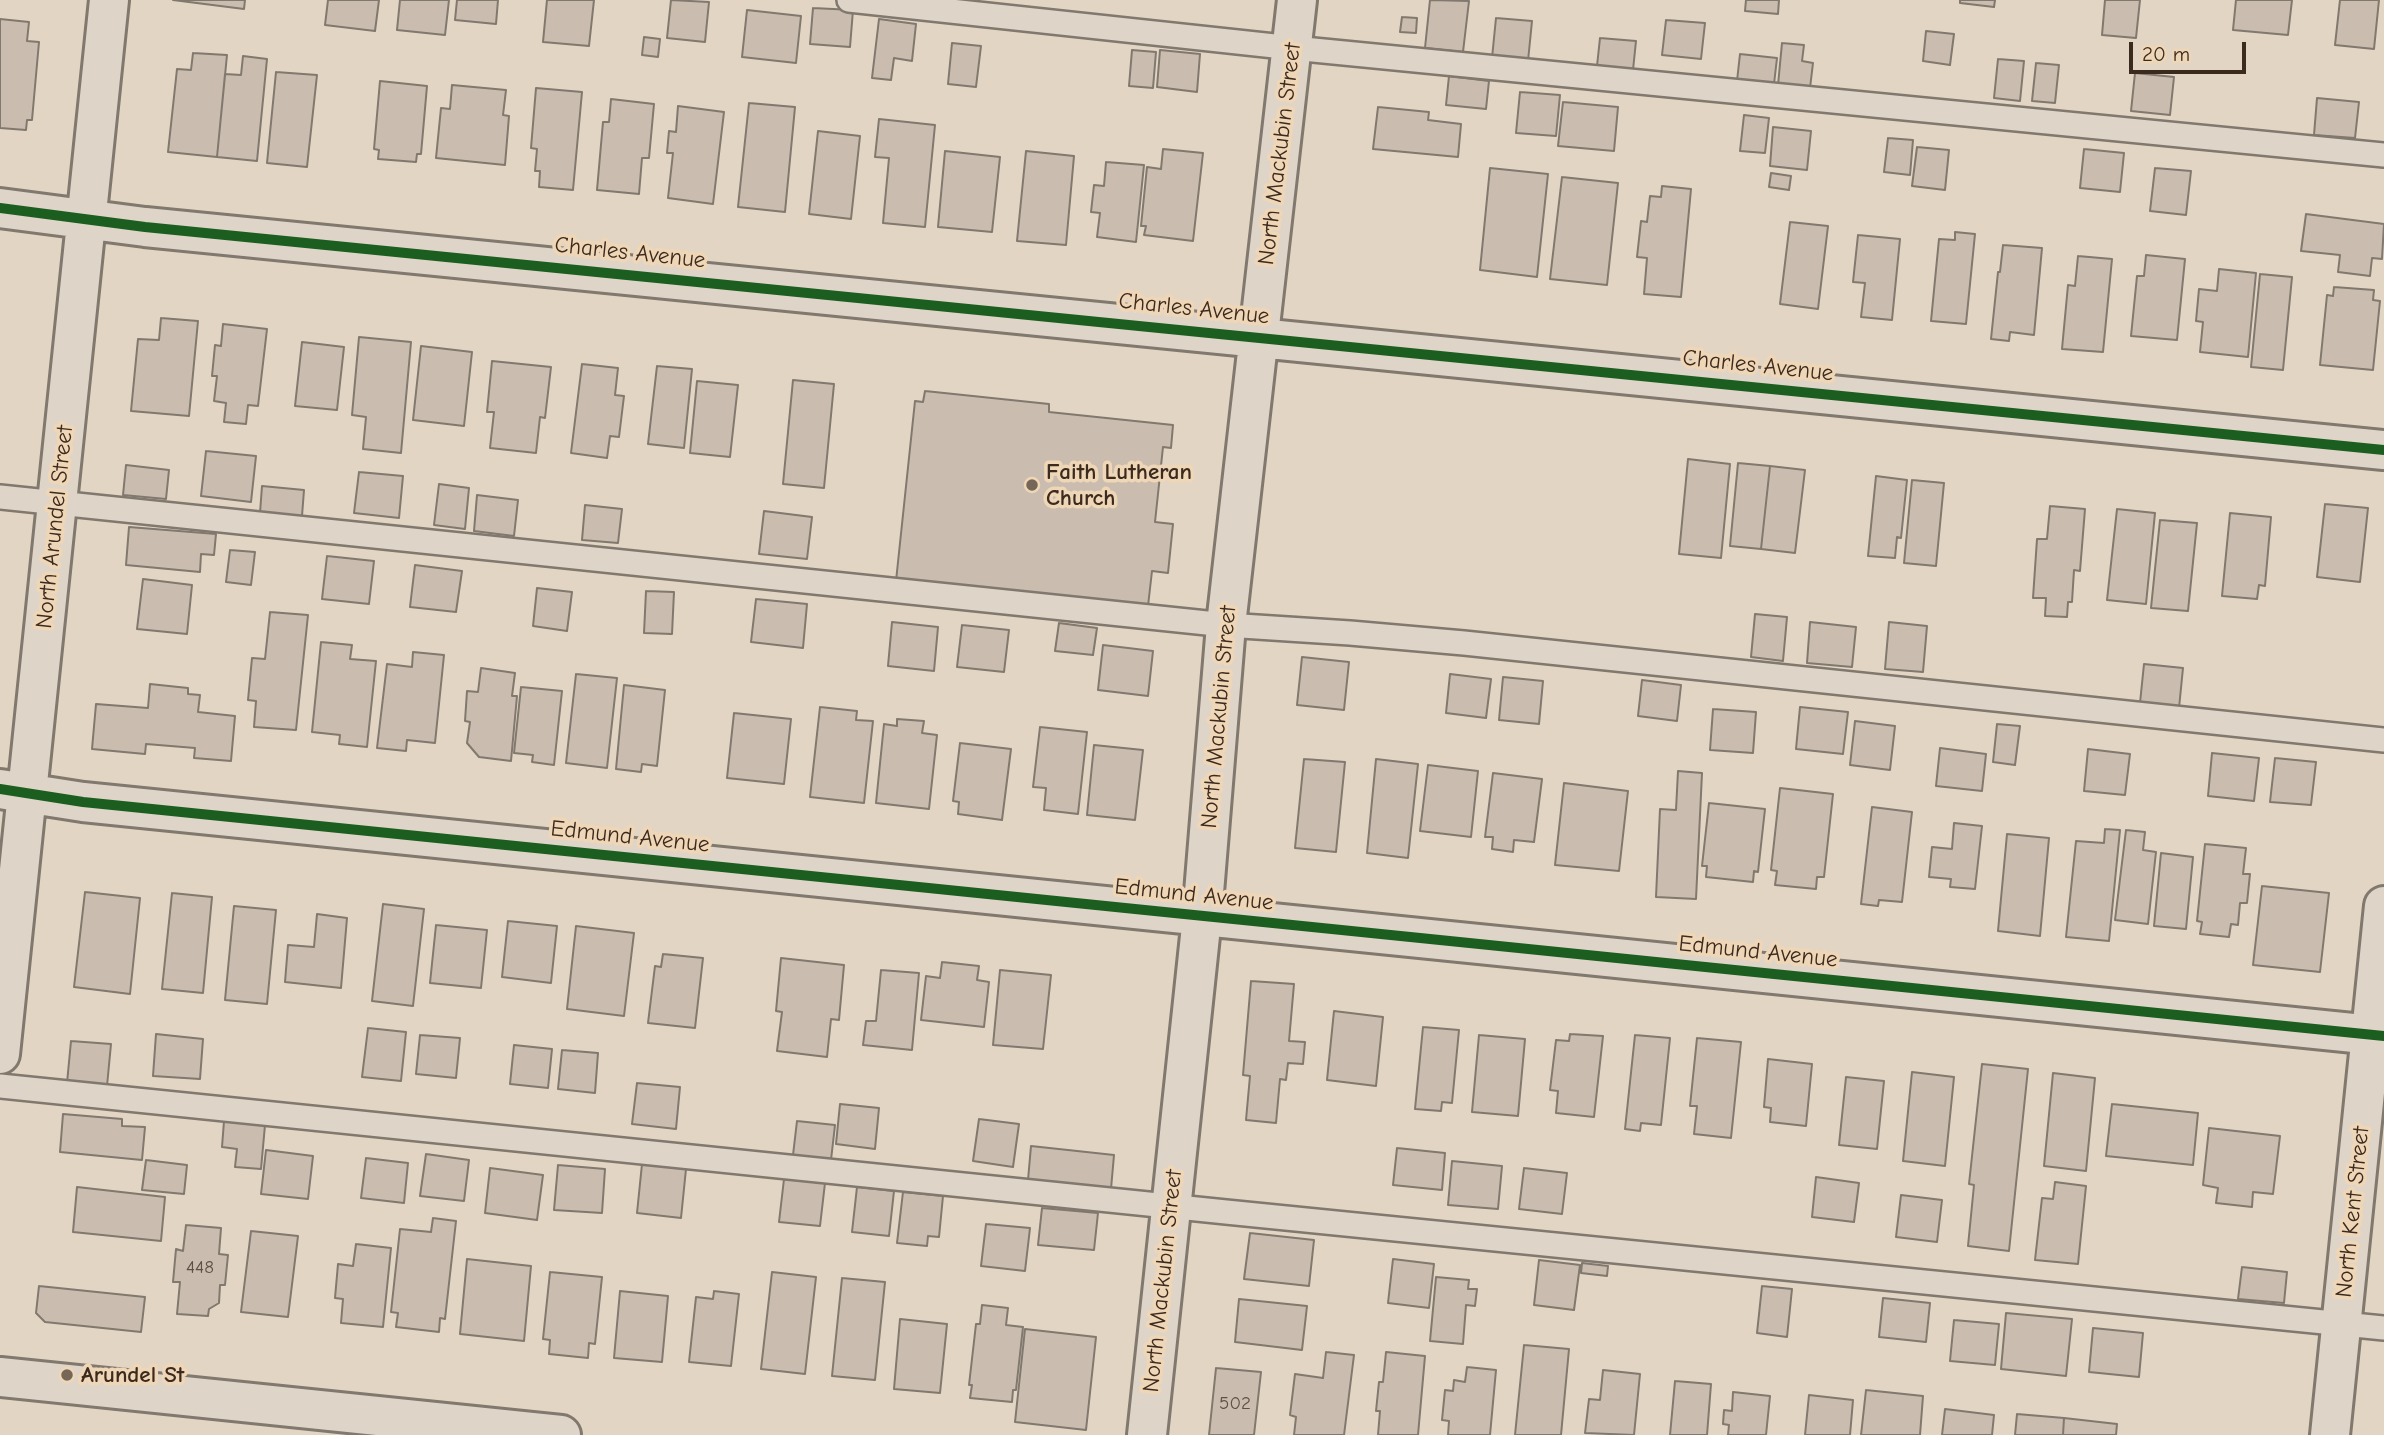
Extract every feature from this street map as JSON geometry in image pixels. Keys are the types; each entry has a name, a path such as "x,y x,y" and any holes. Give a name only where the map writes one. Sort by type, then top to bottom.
{"street":[{"name":"North Arundel Street","path":"0,1054 14,791 57,503 110,0"},
{"name":"North Mackubin Street","path":"1147,1435 1202,917 1226,625 1297,0"},
{"name":"Charles Avenue","path":"0,208 86,219 2384,450"},
{"name":"Edmund Avenue","path":"14,791 83,802 2378,1036"},
{"name":"North Kent Street","path":"2330,1435 2341,1323 2378,1036 2384,906"},
{"path":"0,1377 561,1435"}],"lane":[{"path":"849,0 1293,48 2384,155"},
{"path":"0,497 1226,625 1464,643 2384,740"},
{"path":"0,1086 1171,1207 2384,1328"}],"building":[{"path":"173,0 245,0 244,9"},
{"path":"328,0 379,0 375,31 325,25"},
{"path":"400,0 449,0 445,35 397,30"},
{"path":"457,0 498,0 496,24 455,20"},
{"path":"547,0 594,0 589,46 543,42"},
{"path":"671,0 709,2 705,42 667,38"},
{"path":"1430,0 1469,1 1463,52 1425,48"},
{"path":"1746,0 1779,0 1778,14 1745,11"},
{"path":"1960,0 1995,0 1994,7 1960,3"},
{"path":"2105,0 2140,0 2136,38 2102,35"},
{"path":"2236,0 2292,0 2288,35 2233,30"},
{"path":"2340,0 2379,0 2374,49 2335,45"},
{"path":"813,8 853,10 850,47 810,44"},
{"path":"747,10 801,16 796,63 742,57"},
{"path":"1402,17 1417,18 1416,33 1400,32"},
{"path":"1496,18 1532,21 1528,61 1492,58"},
{"path":"0,19 29,22 27,41 39,42 32,120 27,120 26,130 0,128"},
{"path":"879,19 916,24 912,61 894,58 891,80 872,78"},
{"path":"1666,20 1705,23 1701,59 1662,55"},
{"path":"1926,31 1954,34 1950,65 1923,61"},
{"path":"644,37 660,39 658,57 642,55"},
{"path":"1600,38 1636,41 1633,70 1597,66"},
{"path":"952,43 981,46 976,87 948,84"},
{"path":"1782,43 1804,45 1802,61 1813,63 1810,88 1778,85"},
{"path":"1132,50 1156,52 1153,88 1129,86"},
{"path":"1160,50 1200,54 1197,92 1157,87"},
{"path":"193,53 227,55 217,157 168,152 177,69 191,70"},
{"path":"1740,54 1777,58 1774,84 1737,81"},
{"path":"243,56 267,59 257,161 217,157 225,74 241,75"},
{"path":"1998,59 2024,61 2020,101 1994,98"},
{"path":"2036,63 2059,65 2055,103 2032,101"},
{"path":"276,72 317,75 307,167 267,163"},
{"path":"2135,73 2174,77 2170,115 2131,111"},
{"path":"1449,76 1489,81 1486,109 1446,105"},
{"path":"380,81 427,86 421,154 417,154 416,162 378,159 379,150 374,149"},
{"path":"452,85 506,90 503,115 509,116 505,165 436,158 441,108 450,109"},
{"path":"536,88 582,92 573,190 539,187 540,171 535,171 537,149 531,148"},
{"path":"1520,92 1560,95 1556,136 1516,133"},
{"path":"2317,98 2359,102 2355,138 2314,135"},
{"path":"611,99 654,104 649,158 642,158 639,194 597,190 603,122 609,122"},
{"path":"1563,102 1618,107 1614,151 1558,146"},
{"path":"749,103 795,107 785,212 738,207"},
{"path":"678,106 724,112 713,204 668,198 673,153 667,153 669,131 676,132"},
{"path":"1378,107 1429,112 1428,120 1461,124 1458,157 1373,149"},
{"path":"1744,115 1769,118 1765,153 1740,151"},
{"path":"879,119 935,125 925,227 883,223 889,158 875,157"},
{"path":"1773,127 1811,131 1807,170 1770,166"},
{"path":"818,131 860,136 851,219 809,214"},
{"path":"1888,138 1913,140 1910,175 1884,172"},
{"path":"1917,147 1949,150 1945,190 1912,186"},
{"path":"1163,149 1203,153 1193,241 1144,235 1146,226 1141,226 1147,167 1161,169"},
{"path":"2084,149 2124,153 2120,192 2080,188"},
{"path":"945,151 1000,157 992,232 938,227"},
{"path":"1026,151 1074,156 1066,245 1017,241"},
{"path":"1106,162 1144,165 1136,242 1097,237 1100,213 1091,212 1094,185 1104,186"},
{"path":"1490,168 1548,174 1537,277 1480,270"},
{"path":"2155,168 2191,171 2186,215 2150,211"},
{"path":"1771,173 1791,176 1789,190 1769,187"},
{"path":"1562,177 1618,183 1607,285 1550,279"},
{"path":"1662,186 1691,189 1681,297 1644,294 1647,258 1637,257 1641,221 1647,222 1650,196 1661,197"},
{"path":"2306,214 2384,224 2382,259 2372,258 2370,276 2338,272 2340,255 2301,251"},
{"path":"1790,222 1828,226 1818,309 1780,304"},
{"path":"1955,232 1975,234 1966,324 1931,321 1939,239 1955,240"},
{"path":"1858,235 1900,239 1892,320 1861,317 1865,283 1853,282"},
{"path":"2003,245 2042,248 2034,335 2010,332 2009,341 1991,339"},
{"path":"2146,255 2185,259 2177,340 2131,336 2137,276 2144,276"},
{"path":"2078,256 2112,259 2103,352 2062,349 2068,285 2075,286"},
{"path":"2219,269 2256,273 2248,357 2200,352 2203,322 2196,321 2199,289 2217,291"},
{"path":"2260,274 2292,277 2283,370 2251,367"},
{"path":"2334,287 2374,290 2373,300 2380,301 2373,370 2320,365 2327,295 2333,296"},
{"path":"161,318 198,321 189,416 131,411 138,339 159,340"},
{"path":"223,324 267,329 258,406 248,405 246,424 224,422 226,403 214,401 217,376 212,376 215,345 221,346"},
{"path":"359,337 411,342 401,453 363,449 366,417 352,415"},
{"path":"302,342 344,347 337,410 295,406"},
{"path":"421,346 472,352 464,426 413,420"},
{"path":"492,361 551,367 545,418 540,417 536,453 490,448 494,412 487,412"},
{"path":"582,364 618,368 615,395 624,396 619,437 610,436 607,458 571,453"},
{"path":"657,366 692,369 684,448 648,444"},
{"path":"793,380 834,384 824,488 783,484"},
{"path":"697,381 738,385 730,457 690,453"},
{"name":"Faith Lutheran Church","path":"925,391 1049,404 1049,412 1173,425 1171,448 1163,447 1155,522 1173,524 1168,573 1152,571 1148,606 896,581 915,401 923,402"},
{"path":"206,451 256,456 251,502 201,496"},
{"path":"1688,459 1730,464 1721,558 1679,554"},
{"path":"1738,463 1770,466 1761,549 1730,546"},
{"path":"126,465 169,470 166,499 123,495"},
{"path":"1770,466 1805,470 1795,553 1761,549"},
{"path":"359,472 403,476 399,518 354,513"},
{"path":"1876,476 1907,480 1901,538 1897,537 1895,558 1868,556"},
{"path":"1912,480 1944,483 1936,566 1904,563"},
{"path":"439,484 469,488 465,529 434,525"},
{"path":"262,486 304,490 302,516 260,513"},
{"path":"477,495 518,500 514,536 474,531"},
{"path":"2325,504 2368,508 2360,582 2317,577"},
{"path":"585,505 622,509 618,543 582,540"},
{"path":"2050,506 2085,509 2080,571 2074,570 2072,602 2068,602 2067,617 2045,616 2046,598 2033,598 2037,539 2047,539"},
{"path":"2117,509 2155,513 2146,604 2107,600"},
{"path":"764,511 812,517 807,559 759,554"},
{"path":"2230,513 2271,517 2265,586 2259,585 2257,599 2222,596"},
{"path":"2160,520 2197,523 2188,611 2151,608"},
{"path":"129,527 216,534 214,555 201,554 200,572 126,565"},
{"path":"230,550 255,552 251,585 226,582"},
{"path":"327,556 374,561 369,604 322,599"},
{"path":"415,565 462,571 456,612 410,607"},
{"path":"143,579 192,585 187,634 137,629"},
{"path":"537,588 572,592 567,631 533,626"},
{"path":"646,591 674,592 672,634 644,633"},
{"path":"756,599 807,604 803,648 751,642"},
{"path":"270,612 308,615 296,730 254,727 256,701 248,700 252,658 265,659"},
{"path":"1755,614 1787,617 1783,661 1751,657"},
{"path":"892,622 938,627 934,671 888,666"},
{"path":"1810,622 1856,627 1852,667 1807,663"},
{"path":"1889,622 1927,626 1923,672 1885,669"},
{"path":"1059,623 1097,628 1093,655 1055,651"},
{"path":"962,625 1009,630 1004,672 957,667"},
{"path":"321,642 352,645 350,659 376,661 367,747 339,744 340,735 312,732"},
{"path":"1103,645 1153,651 1148,696 1098,690"},
{"path":"413,652 444,655 435,743 407,740 406,751 377,748 387,664 412,667"},
{"path":"1302,657 1349,662 1344,710 1297,705"},
{"path":"2144,664 2183,668 2179,708 2140,703"},
{"path":"481,668 515,673 512,696 517,696 511,761 479,757 467,743 470,722 465,721 467,691 478,692"},
{"path":"576,674 617,678 607,768 566,763"},
{"path":"1450,674 1491,679 1486,718 1446,713"},
{"path":"1503,677 1543,681 1539,724 1499,720"},
{"path":"1642,680 1681,685 1677,721 1638,716"},
{"path":"150,684 188,688 188,694 200,695 198,712 235,716 231,761 194,758 195,748 146,744 145,754 92,749 96,704 148,708"},
{"path":"624,685 665,690 657,766 642,764 641,772 616,769"},
{"path":"521,687 562,691 554,765 532,762 533,755 514,753"},
{"path":"820,707 857,711 856,720 873,721 864,803 810,797"},
{"path":"1800,707 1848,712 1843,754 1796,749"},
{"path":"1713,709 1756,712 1753,753 1710,750"},
{"path":"734,713 791,719 784,784 727,778"},
{"path":"897,719 924,721 922,733 937,735 929,809 876,803 884,724 897,726"},
{"path":"1855,721 1895,726 1890,770 1850,765"},
{"path":"1997,724 2020,726 2015,765 1993,762"},
{"path":"1040,727 1087,732 1078,814 1044,810 1046,788 1033,787"},
{"path":"960,743 1011,749 1002,820 958,814 959,802 953,801"},
{"path":"1094,745 1143,750 1135,820 1087,815"},
{"path":"1940,748 1986,754 1982,791 1936,786"},
{"path":"2088,749 2130,754 2125,795 2084,791"},
{"path":"2212,753 2259,758 2254,801 2208,796"},
{"path":"2275,758 2316,762 2311,805 2270,802"},
{"path":"1304,759 1345,762 1336,852 1295,848"},
{"path":"1376,759 1418,764 1408,858 1367,853"},
{"path":"1428,765 1478,771 1471,837 1420,831"},
{"path":"1678,771 1702,773 1696,899 1656,897 1660,809 1676,810"},
{"path":"1493,773 1542,779 1534,842 1514,840 1513,852 1492,849 1493,837 1485,837"},
{"path":"1564,783 1628,791 1619,871 1555,865"},
{"path":"1780,788 1833,794 1824,877 1817,877 1816,889 1775,885 1777,871 1771,870"},
{"path":"1709,803 1765,809 1758,872 1754,871 1753,882 1706,877 1707,866 1702,866"},
{"path":"1872,807 1912,812 1902,902 1879,900 1878,906 1861,904"},
{"path":"1954,823 1982,826 1975,889 1950,887 1951,879 1929,877 1932,847 1952,849"},
{"path":"2105,829 2120,830 2109,941 2066,937 2076,841 2104,843"},
{"path":"2126,830 2145,832 2143,850 2156,852 2148,924 2115,920"},
{"path":"2007,834 2049,838 2040,936 1998,931"},
{"path":"2205,844 2246,848 2243,874 2250,874 2247,903 2240,903 2238,925 2231,924 2229,937 2200,934 2202,922 2197,921"},
{"path":"2161,853 2193,857 2186,929 2154,926"},
{"path":"2262,886 2329,893 2320,972 2253,965"},
{"path":"85,892 140,898 130,994 74,987"},
{"path":"172,893 212,897 203,993 162,989"},
{"path":"383,904 424,909 413,1006 372,1001"},
{"path":"234,906 276,910 267,1004 225,1000"},
{"path":"317,914 347,918 341,988 285,982 288,945 314,947"},
{"path":"508,921 557,926 551,983 502,977"},
{"path":"436,925 487,930 481,988 430,983"},
{"path":"576,926 634,933 624,1016 567,1009"},
{"path":"663,954 703,958 695,1028 648,1023 655,966 661,967"},
{"path":"781,958 844,965 839,1020 831,1019 827,1057 777,1051 782,1012 776,1011"},
{"path":"942,962 979,966 977,980 989,982 984,1027 921,1020 926,976 940,978"},
{"path":"881,970 919,973 912,1050 863,1045 866,1021 876,1021"},
{"path":"1000,970 1051,975 1043,1049 993,1045"},
{"path":"1251,981 1294,984 1289,1041 1305,1042 1303,1064 1288,1063 1286,1080 1280,1079 1276,1123 1246,1120 1250,1076 1243,1075"},
{"path":"1334,1011 1383,1017 1376,1086 1327,1080"},
{"path":"1423,1027 1459,1030 1452,1103 1442,1102 1441,1111 1415,1109"},
{"path":"368,1028 406,1032 401,1081 362,1077"},
{"path":"156,1034 203,1039 200,1079 153,1076"},
{"path":"1570,1034 1603,1036 1594,1117 1556,1113 1558,1091 1550,1090 1556,1040 1569,1041"},
{"path":"420,1035 460,1038 456,1078 416,1074"},
{"path":"1479,1035 1525,1039 1518,1116 1472,1112"},
{"path":"1635,1035 1670,1038 1661,1125 1641,1123 1640,1131 1625,1129"},
{"path":"1697,1038 1741,1042 1731,1138 1694,1134 1697,1106 1690,1106"},
{"path":"71,1041 111,1044 107,1086 67,1083"},
{"path":"514,1045 552,1049 548,1088 510,1084"},
{"path":"562,1050 598,1053 595,1093 558,1089"},
{"path":"1768,1059 1812,1064 1806,1126 1770,1122 1771,1108 1764,1107"},
{"path":"1982,1064 2028,1069 2009,1251 1968,1246 1974,1185 1969,1184"},
{"path":"1912,1072 1954,1077 1945,1166 1903,1161"},
{"path":"2053,1073 2095,1078 2086,1171 2044,1166"},
{"path":"1846,1077 1884,1081 1877,1149 1839,1145"},
{"path":"637,1083 680,1087 676,1129 632,1124"},
{"path":"840,1104 879,1108 875,1149 836,1144"},
{"path":"2112,1104 2198,1113 2193,1165 2106,1156"},
{"path":"63,1114 122,1119 122,1126 145,1127 142,1160 60,1152"},
{"path":"979,1119 1019,1124 1013,1167 973,1161"},
{"path":"224,1121 265,1125 261,1169 235,1167 237,1149 222,1147"},
{"path":"797,1121 835,1125 831,1160 793,1155"},
{"path":"2209,1128 2280,1136 2273,1194 2253,1192 2252,1207 2216,1203 2218,1188 2203,1185"},
{"path":"1031,1146 1114,1155 1111,1189 1028,1180"},
{"path":"1397,1148 1445,1153 1442,1190 1393,1185"},
{"path":"266,1150 313,1156 308,1199 261,1194"},
{"path":"426,1154 469,1160 464,1201 420,1196"},
{"path":"366,1158 408,1163 404,1203 361,1198"},
{"path":"146,1160 187,1165 184,1194 142,1190"},
{"path":"1452,1161 1502,1166 1498,1209 1448,1205"},
{"path":"642,1164 686,1169 681,1218 637,1213"},
{"path":"558,1165 605,1169 602,1213 554,1210"},
{"path":"490,1168 543,1175 537,1220 485,1213"},
{"path":"1524,1168 1567,1173 1562,1214 1519,1209"},
{"path":"1816,1177 1859,1183 1854,1222 1812,1217"},
{"path":"784,1179 825,1183 820,1226 779,1222"},
{"path":"2055,1182 2086,1186 2078,1264 2035,1260 2042,1198 2053,1199"},
{"path":"77,1187 165,1197 161,1241 73,1232"},
{"path":"857,1187 894,1191 889,1236 852,1232"},
{"path":"903,1192 943,1196 939,1237 928,1236 927,1246 897,1243"},
{"path":"1901,1195 1942,1200 1937,1242 1896,1237"},
{"path":"1042,1208 1098,1213 1094,1250 1038,1245"},
{"path":"433,1218 456,1221 445,1319 440,1318 439,1332 396,1327 398,1313 391,1312 400,1229 431,1232"},
{"path":"986,1224 1030,1228 1025,1271 981,1266"},
{"path":"186,1225 221,1228 219,1254 228,1255 225,1285 220,1285 219,1303 209,1309 208,1316 177,1314 180,1282 173,1282 176,1249 183,1251"},
{"path":"251,1231 298,1236 288,1317 241,1312"},
{"path":"1250,1233 1314,1240 1309,1286 1244,1279"},
{"path":"356,1244 391,1248 383,1327 341,1323 343,1299 335,1298 338,1264 353,1266"},
{"path":"467,1259 531,1266 524,1341 460,1334"},
{"path":"1393,1259 1434,1264 1429,1308 1388,1303"},
{"path":"1539,1260 1580,1265 1574,1310 1534,1305"},
{"path":"1582,1263 1608,1266 1607,1276 1581,1273"},
{"path":"2242,1267 2287,1272 2284,1303 2238,1299"},
{"path":"550,1272 602,1277 595,1344 589,1343 588,1358 549,1354 550,1340 543,1339"},
{"path":"772,1272 816,1277 805,1374 761,1369"},
{"path":"1436,1277 1469,1280 1468,1289 1477,1289 1475,1306 1466,1305 1463,1344 1430,1341"},
{"path":"842,1278 885,1282 875,1380 832,1376"},
{"path":"39,1286 145,1297 141,1332 45,1322 36,1313"},
{"path":"1762,1286 1792,1289 1787,1337 1757,1333"},
{"path":"620,1291 668,1296 662,1362 614,1358"},
{"path":"714,1291 739,1294 731,1366 689,1362 696,1297 713,1299"},
{"path":"1883,1298 1930,1303 1926,1342 1879,1337"},
{"path":"1239,1299 1307,1306 1302,1350 1235,1342"},
{"path":"982,1305 1008,1308 1006,1325 1023,1327 1016,1390 1013,1390 1012,1402 970,1398 976,1324 980,1324"},
{"path":"2006,1313 2072,1319 2066,1376 2001,1369"},
{"path":"900,1319 947,1324 940,1393 894,1389"},
{"path":"1954,1320 1999,1324 1995,1365 1950,1361"},
{"path":"2093,1328 2143,1333 2139,1377 2089,1372"},
{"path":"1025,1329 1096,1337 1086,1430 1015,1422"},
{"path":"1524,1345 1569,1349 1561,1435 1515,1435"},
{"path":"1326,1352 1354,1355 1344,1435 1294,1435 1296,1417 1290,1415 1295,1374 1323,1378"},
{"path":"1386,1352 1425,1356 1418,1435 1378,1435 1380,1411 1376,1411"},
{"path":"1467,1367 1496,1370 1490,1435 1448,1435 1449,1421 1442,1420 1445,1390 1453,1391 1454,1380 1465,1382"},
{"path":"1216,1368 1261,1372 1254,1435 1209,1435"},
{"path":"1603,1370 1640,1374 1634,1435 1585,1433 1589,1399 1600,1400"},
{"path":"1675,1381 1711,1384 1707,1435 1670,1435"},
{"path":"1866,1390 1923,1396 1920,1435 1861,1435"},
{"path":"1733,1392 1770,1396 1766,1435 1728,1435 1729,1425 1723,1424 1724,1410 1732,1411"},
{"path":"1809,1395 1853,1400 1850,1435 1805,1435"},
{"path":"1945,1409 1994,1415 1992,1435 1942,1435"},
{"path":"2017,1414 2064,1418 2063,1435 2015,1435"},
{"path":"2064,1418 2117,1424 2116,1435 2063,1435"}],"cycle path":[{"path":"0,208 145,227 2384,450"},
{"path":"0,789 83,802 2384,1036"}],"place":[{"name":"Faith Lutheran Church","path":"1032,485"},
{"name":"Arundel St","path":"67,1375"}]}
